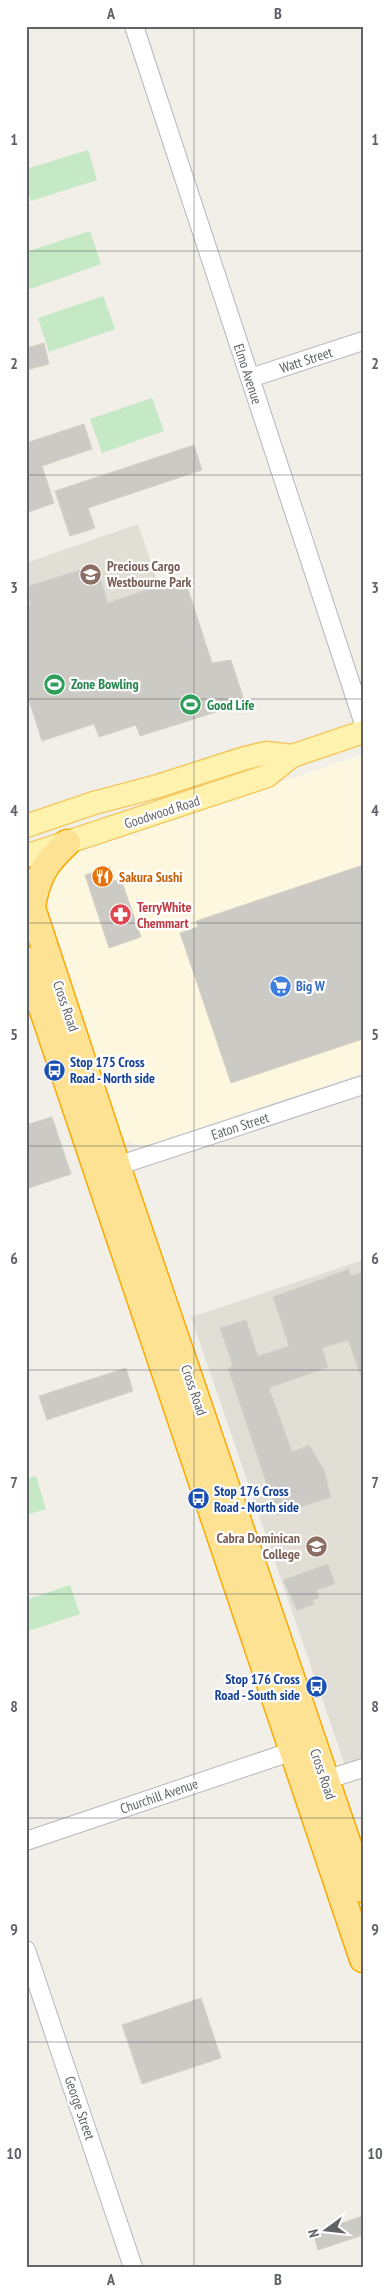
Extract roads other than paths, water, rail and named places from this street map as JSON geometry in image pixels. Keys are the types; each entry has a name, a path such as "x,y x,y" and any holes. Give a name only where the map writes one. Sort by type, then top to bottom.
{"highway":[{"path":"29,898 34,891 44,866 67,843"},
{"name":"Cross Road","path":"29,898 108,1169 303,1748 363,1959"},
{"name":"Cross Road","path":"26,960 108,1169"},
{"name":"Cross Road","path":"303,1748 326,1780 363,1889"}],"main road":[{"name":"Goodwood Road","path":"26,856 267,776 292,756 363,732"},
{"name":"Goodwood Road","path":"31,821 158,786 266,753 292,756"}],"street":[{"name":"Elmo Avenue","path":"134,26 363,721"},
{"name":"Watt Street","path":"250,378 363,341"},
{"name":"Eaton Street","path":"108,1169 363,1085"},
{"name":"Churchill Avenue","path":"26,1841 303,1748"},
{"path":"326,1780 363,1768"},
{"name":"George Street","path":"26,1950 133,2267"}],"place":[{"name":"Precious Cargo Westbourne Park","path":"91,574"},
{"name":"Zone Bowling","path":"55,684"},
{"name":"Good Life","path":"191,705"},
{"name":"Sakura Sushi","path":"103,877"},
{"name":"TerryWhite Chemmart","path":"121,915"},
{"name":"Big W","path":"280,986"},
{"name":"Stop 175 Cross Road - North side","path":"54,1070"},
{"name":"Stop 176 Cross Road - North side","path":"198,1499"},
{"name":"Cabra Dominican College","path":"316,1546"},
{"name":"Stop 176 Cross Road - South side","path":"316,1687"}]}
